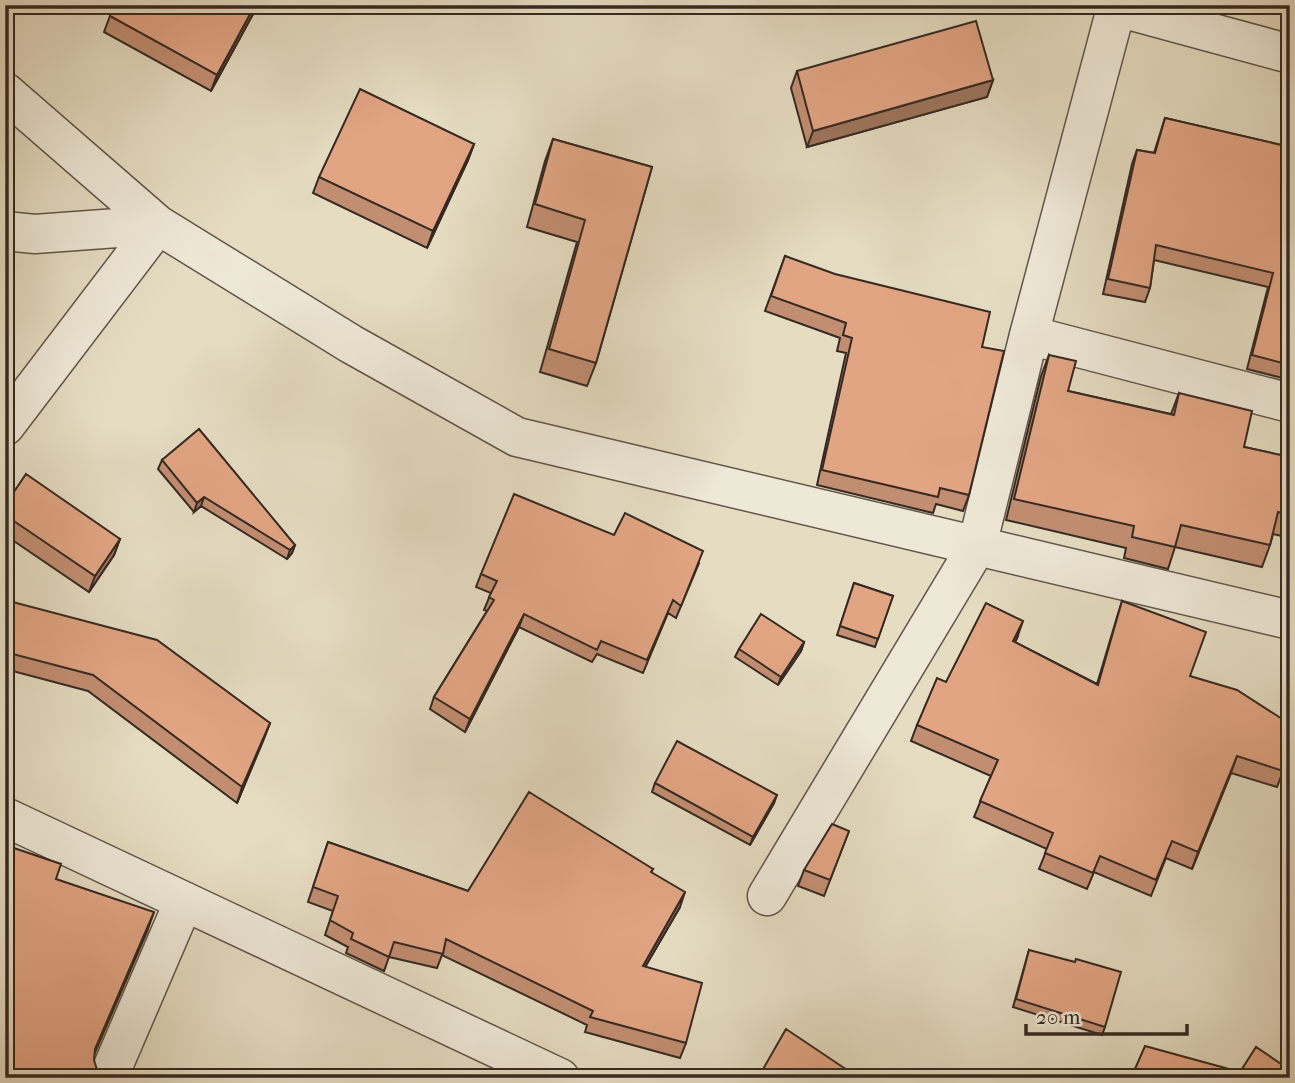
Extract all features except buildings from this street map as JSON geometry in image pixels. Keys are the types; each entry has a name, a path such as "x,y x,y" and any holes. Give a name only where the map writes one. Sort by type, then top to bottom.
{"street":[{"path":"766,896 978,546 1029,335 1117,6 1290,54"},
{"path":"5,92 158,225 351,344 516,437 1290,620"},
{"path":"5,231 36,234 158,225"},
{"path":"5,426 158,225"},
{"path":"1029,335 1290,403"},
{"path":"5,817 560,1078"},
{"path":"108,1078 184,901"}]}
